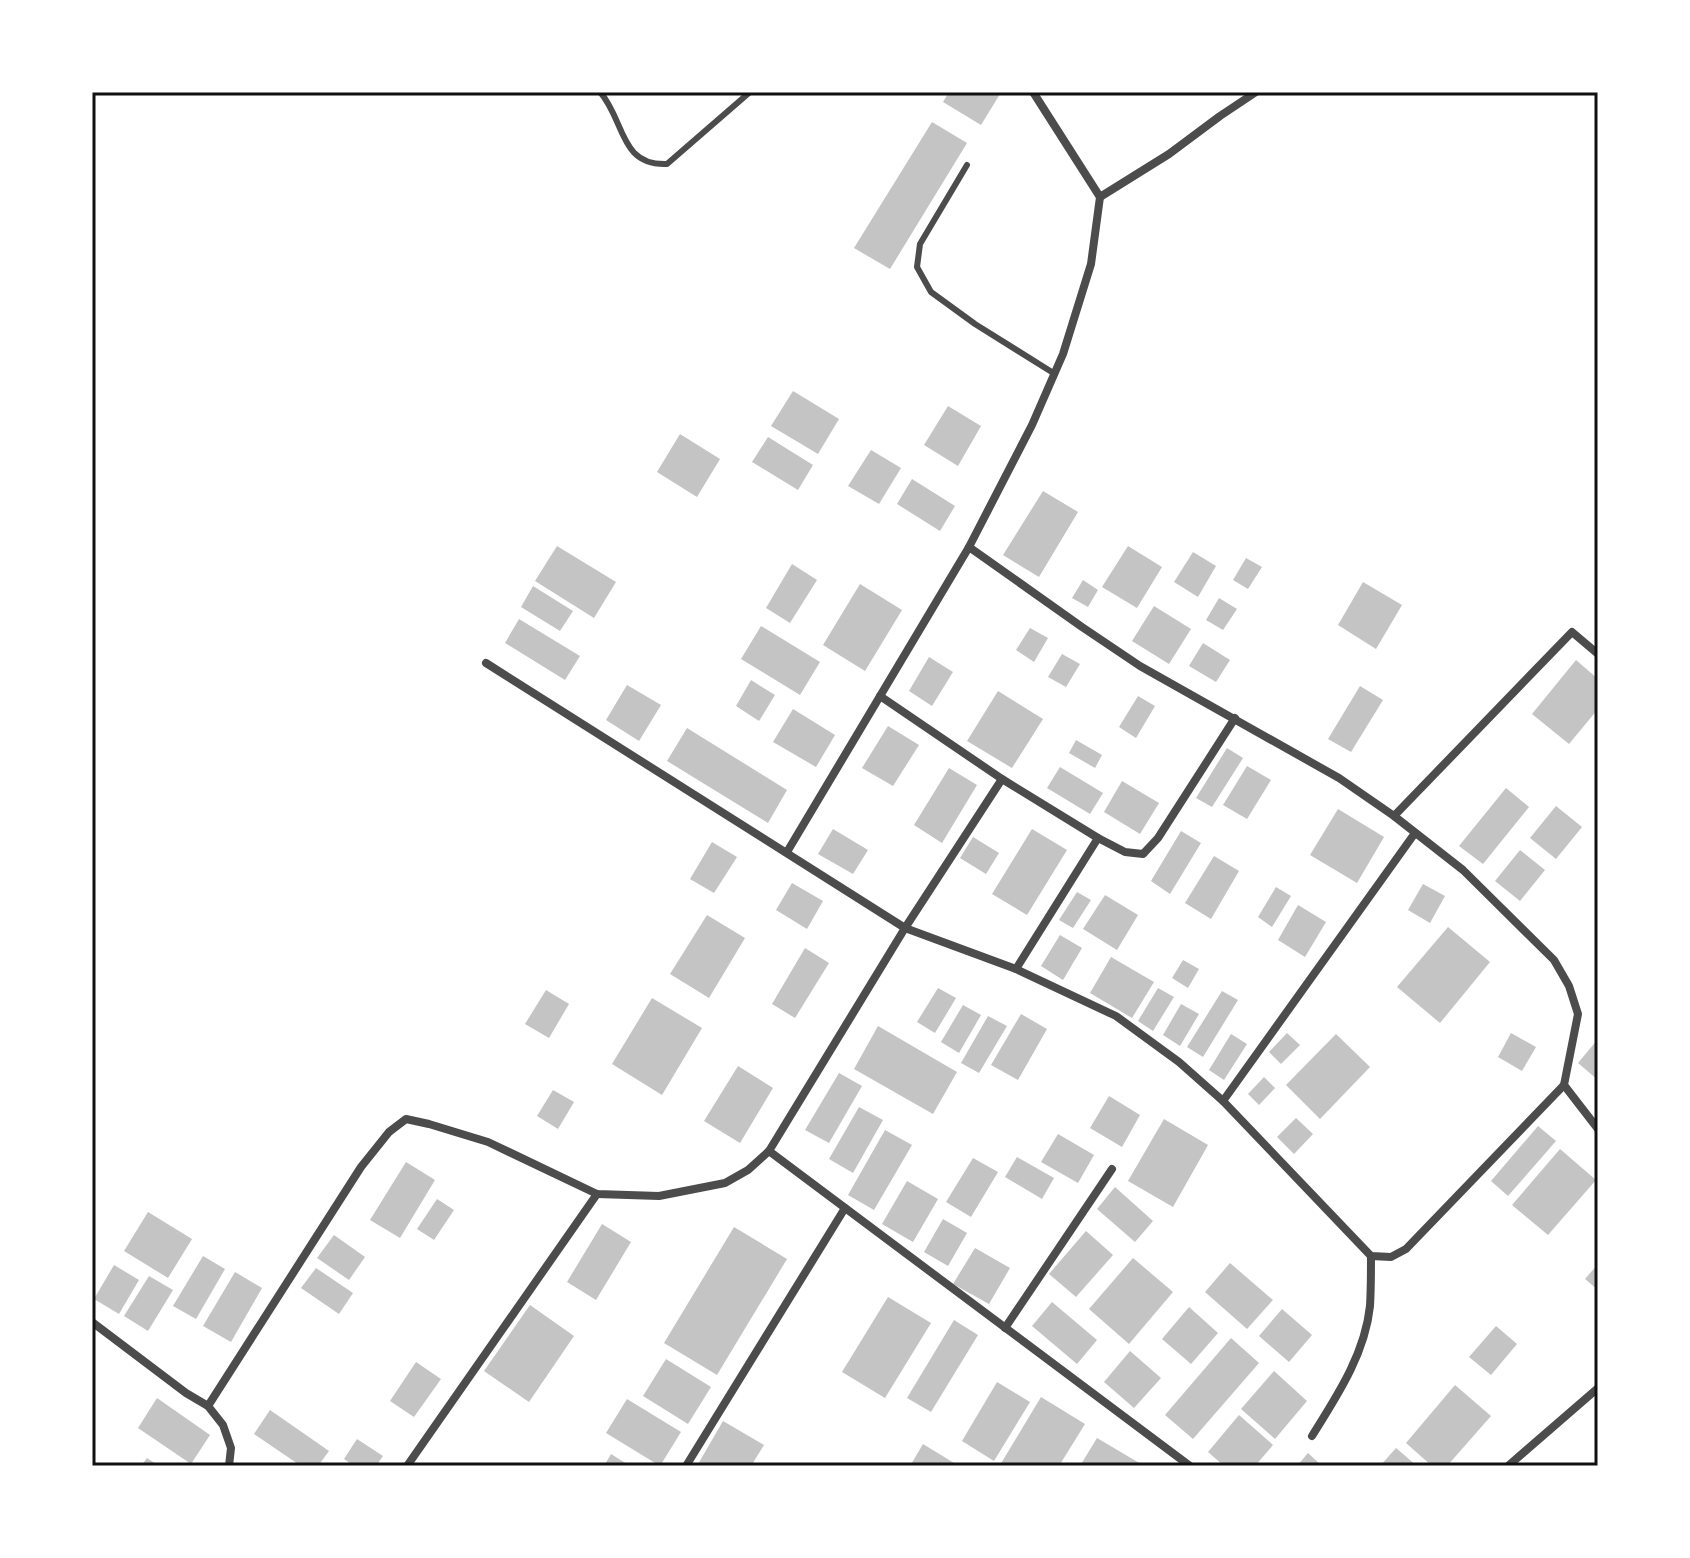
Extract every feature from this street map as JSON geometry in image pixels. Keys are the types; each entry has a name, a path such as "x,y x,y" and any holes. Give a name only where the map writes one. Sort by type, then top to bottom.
{"street":[{"path":"787,852 969,547 1032,425 1063,354 1091,264 1100,197 1033,92"},
{"path":"1100,197 1169,154 1256,92"},
{"path":"486,663 905,928 1016,969 1116,1016 1179,1062 1223,1101 1371,1256 1391,1257 1406,1249 1564,1085 1578,1014 1569,986 1554,960 1463,870 1394,816 1339,778 1140,666 969,547"},
{"path":"1394,816 1572,632 1598,654"},
{"path":"880,696 1002,779 1098,838 1125,852 1143,854 1235,718"},
{"path":"208,1406 361,1167 389,1132 406,1119 488,1142 597,1194 659,1196 725,1183 748,1170 769,1151 905,928 1002,779"},
{"path":"1223,1101 1415,833"},
{"path":"1016,969 1098,838"},
{"path":"1564,1085 1598,1129"},
{"path":"769,1151 1190,1466"},
{"path":"1005,1328 1112,1169"},
{"path":"407,1466 597,1194"},
{"path":"686,1466 845,1208"},
{"path":"1312,1436 1338,1395 1358,1354 1370,1308 1371,1256"},
{"path":"92,1322 208,1406 223,1425 231,1448 229,1466"},
{"path":"1508,1466 1598,1388"}],"lane":[{"path":"600,92 609,102 625,141 639,158 653,164 667,164 750,92"},
{"path":"967,165 920,244 917,267 931,292 975,324 1055,374"}],"building":[{"path":"949,92 1000,94 981,125 943,102"},
{"path":"932,122 967,143 890,269 854,248"},
{"path":"793,391 839,419 818,454 771,426"},
{"path":"948,406 981,426 958,466 924,445"},
{"path":"680,434 720,459 697,497 657,472"},
{"path":"768,437 813,465 798,490 752,462"},
{"path":"871,450 901,468 879,504 848,486"},
{"path":"912,479 955,506 940,531 897,504"},
{"path":"1043,491 1078,512 1039,577 1003,555"},
{"path":"557,546 616,582 594,618 535,581"},
{"path":"1128,546 1162,567 1137,608 1102,587"},
{"path":"1193,552 1216,566 1198,597 1174,582"},
{"path":"1246,558 1262,567 1248,589 1233,580"},
{"path":"792,564 817,580 790,623 766,608"},
{"path":"1083,580 1098,590 1088,607 1072,598"},
{"path":"1363,582 1402,605 1376,649 1338,625"},
{"path":"860,584 902,610 865,671 823,645"},
{"path":"533,586 573,611 560,631 521,607"},
{"path":"1219,598 1237,609 1223,630 1206,620"},
{"path":"1154,606 1191,629 1169,664 1132,641"},
{"path":"519,619 580,656 565,680 505,643"},
{"path":"761,626 820,662 800,695 741,659"},
{"path":"1030,628 1048,638 1034,662 1016,650"},
{"path":"1203,643 1230,660 1216,682 1189,666"},
{"path":"1062,654 1080,664 1066,687 1048,677"},
{"path":"929,657 953,672 932,706 909,691"},
{"path":"1576,660 1598,679 1598,709 1569,744 1532,714"},
{"path":"751,680 775,695 759,721 736,706"},
{"path":"627,685 661,705 639,741 606,720"},
{"path":"1360,686 1383,700 1351,752 1328,739"},
{"path":"998,691 1043,719 1012,768 967,741"},
{"path":"1138,696 1155,706 1136,738 1119,727"},
{"path":"793,709 835,735 816,767 773,742"},
{"path":"888,726 919,745 893,786 862,768"},
{"path":"687,728 787,790 768,823 667,761"},
{"path":"1076,740 1102,755 1095,768 1069,753"},
{"path":"1227,748 1243,758 1212,807 1196,798"},
{"path":"1247,766 1271,780 1247,819 1223,805"},
{"path":"1060,767 1103,793 1090,814 1047,788"},
{"path":"949,768 977,785 942,843 914,825"},
{"path":"1122,781 1159,803 1140,834 1104,812"},
{"path":"1506,788 1529,807 1483,864 1459,846"},
{"path":"1556,806 1582,827 1556,859 1530,838"},
{"path":"1338,809 1384,837 1357,883 1310,855"},
{"path":"833,829 868,850 853,874 818,854"},
{"path":"1032,829 1067,850 1027,915 992,894"},
{"path":"1181,831 1201,843 1170,894 1151,881"},
{"path":"973,837 999,853 986,874 960,858"},
{"path":"712,842 737,857 714,893 690,879"},
{"path":"1520,850 1545,870 1520,901 1495,881"},
{"path":"1214,856 1239,871 1211,919 1185,903"},
{"path":"792,883 823,901 807,929 776,910"},
{"path":"1423,884 1445,896 1430,923 1408,910"},
{"path":"1276,887 1291,896 1272,927 1258,917"},
{"path":"1077,892 1091,900 1073,928 1059,920"},
{"path":"1105,895 1138,915 1117,950 1083,929"},
{"path":"1298,905 1326,922 1305,957 1278,940"},
{"path":"707,915 745,938 709,998 670,974"},
{"path":"1448,927 1490,962 1440,1023 1397,987"},
{"path":"1060,935 1082,948 1063,980 1041,966"},
{"path":"805,948 829,963 795,1018 772,1004"},
{"path":"1111,957 1154,982 1132,1018 1090,993"},
{"path":"1183,960 1199,969 1188,988 1172,978"},
{"path":"938,988 956,998 935,1033 917,1022"},
{"path":"1158,988 1174,997 1153,1031 1138,1021"},
{"path":"546,990 569,1004 549,1038 525,1024"},
{"path":"1222,991 1238,1000 1203,1057 1187,1047"},
{"path":"652,998 702,1028 662,1095 612,1064"},
{"path":"1181,1004 1199,1014 1180,1046 1163,1035"},
{"path":"963,1005 981,1015 959,1053 941,1042"},
{"path":"1021,1014 1047,1029 1018,1080 991,1065"},
{"path":"988,1016 1007,1026 979,1073 961,1063"},
{"path":"878,1026 957,1072 933,1114 854,1069"},
{"path":"1287,1033 1300,1045 1281,1064 1269,1052"},
{"path":"1511,1033 1536,1047 1522,1071 1498,1057"},
{"path":"1231,1034 1247,1044 1224,1080 1209,1070"},
{"path":"1336,1034 1370,1067 1320,1119 1286,1085"},
{"path":"1598,1039 1598,1080 1578,1063"},
{"path":"738,1066 773,1088 740,1143 704,1121"},
{"path":"839,1073 862,1086 829,1143 805,1130"},
{"path":"1264,1077 1275,1088 1259,1105 1248,1094"},
{"path":"553,1090 574,1102 558,1129 537,1116"},
{"path":"1109,1096 1140,1115 1122,1147 1090,1128"},
{"path":"859,1107 883,1120 853,1173 829,1159"},
{"path":"1296,1118 1313,1134 1294,1154 1277,1137"},
{"path":"1164,1119 1208,1145 1173,1207 1128,1181"},
{"path":"1538,1126 1556,1141 1508,1196 1491,1181"},
{"path":"885,1130 912,1145 874,1210 848,1195"},
{"path":"1058,1134 1094,1155 1078,1183 1041,1162"},
{"path":"1560,1149 1596,1180 1548,1235 1512,1205"},
{"path":"1017,1157 1054,1178 1042,1199 1005,1177"},
{"path":"973,1158 998,1172 971,1217 946,1202"},
{"path":"406,1162 435,1180 400,1238 370,1220"},
{"path":"907,1181 938,1199 913,1242 882,1224"},
{"path":"1115,1187 1153,1221 1135,1242 1097,1209"},
{"path":"437,1199 454,1210 434,1240 417,1229"},
{"path":"148,1212 192,1239 168,1278 124,1251"},
{"path":"943,1219 967,1233 948,1266 924,1252"},
{"path":"602,1224 631,1242 596,1300 567,1282"},
{"path":"734,1227 787,1259 717,1375 664,1343"},
{"path":"1086,1231 1113,1255 1076,1297 1049,1274"},
{"path":"334,1235 365,1257 349,1280 317,1258"},
{"path":"975,1248 1010,1268 989,1304 953,1284"},
{"path":"203,1256 225,1269 196,1319 173,1306"},
{"path":"1133,1258 1173,1292 1129,1344 1089,1309"},
{"path":"1230,1263 1273,1300 1247,1329 1205,1292"},
{"path":"1598,1264 1598,1290 1585,1279"},
{"path":"114,1265 139,1280 119,1314 94,1299"},
{"path":"316,1268 353,1293 339,1314 301,1288"},
{"path":"235,1272 262,1288 231,1342 203,1326"},
{"path":"149,1276 173,1290 148,1331 124,1316"},
{"path":"888,1297 931,1323 885,1398 842,1372"},
{"path":"1052,1302 1097,1340 1077,1364 1032,1326"},
{"path":"530,1305 574,1336 529,1402 484,1371"},
{"path":"1189,1307 1218,1333 1191,1364 1162,1339"},
{"path":"1282,1309 1312,1335 1289,1362 1259,1336"},
{"path":"954,1320 978,1335 931,1412 907,1398"},
{"path":"1496,1326 1517,1344 1491,1375 1469,1357"},
{"path":"1231,1338 1259,1363 1193,1439 1165,1415"},
{"path":"1130,1351 1161,1378 1134,1408 1104,1382"},
{"path":"666,1359 711,1387 688,1424 643,1396"},
{"path":"416,1362 441,1379 414,1417 390,1401"},
{"path":"1274,1371 1307,1401 1275,1439 1241,1409"},
{"path":"997,1382 1030,1402 994,1461 962,1441"},
{"path":"1455,1385 1491,1416 1447,1466 1432,1466 1406,1443"},
{"path":"1041,1397 1085,1424 1059,1466 1000,1465"},
{"path":"157,1398 210,1435 191,1464 138,1428"},
{"path":"627,1399 681,1432 660,1466 606,1433"},
{"path":"270,1410 329,1451 318,1466 301,1466 254,1434"},
{"path":"1239,1415 1273,1445 1255,1466 1224,1466 1208,1452"},
{"path":"723,1421 764,1445 751,1466 697,1466"},
{"path":"1097,1438 1141,1464 1080,1466"},
{"path":"357,1439 383,1456 376,1466 354,1466 344,1459"},
{"path":"923,1444 959,1466 910,1466"},
{"path":"1396,1448 1417,1466 1380,1466"},
{"path":"1308,1453 1322,1466 1297,1466"},
{"path":"611,1454 630,1466 604,1466"},
{"path":"147,1458 159,1466 141,1466"}]}
